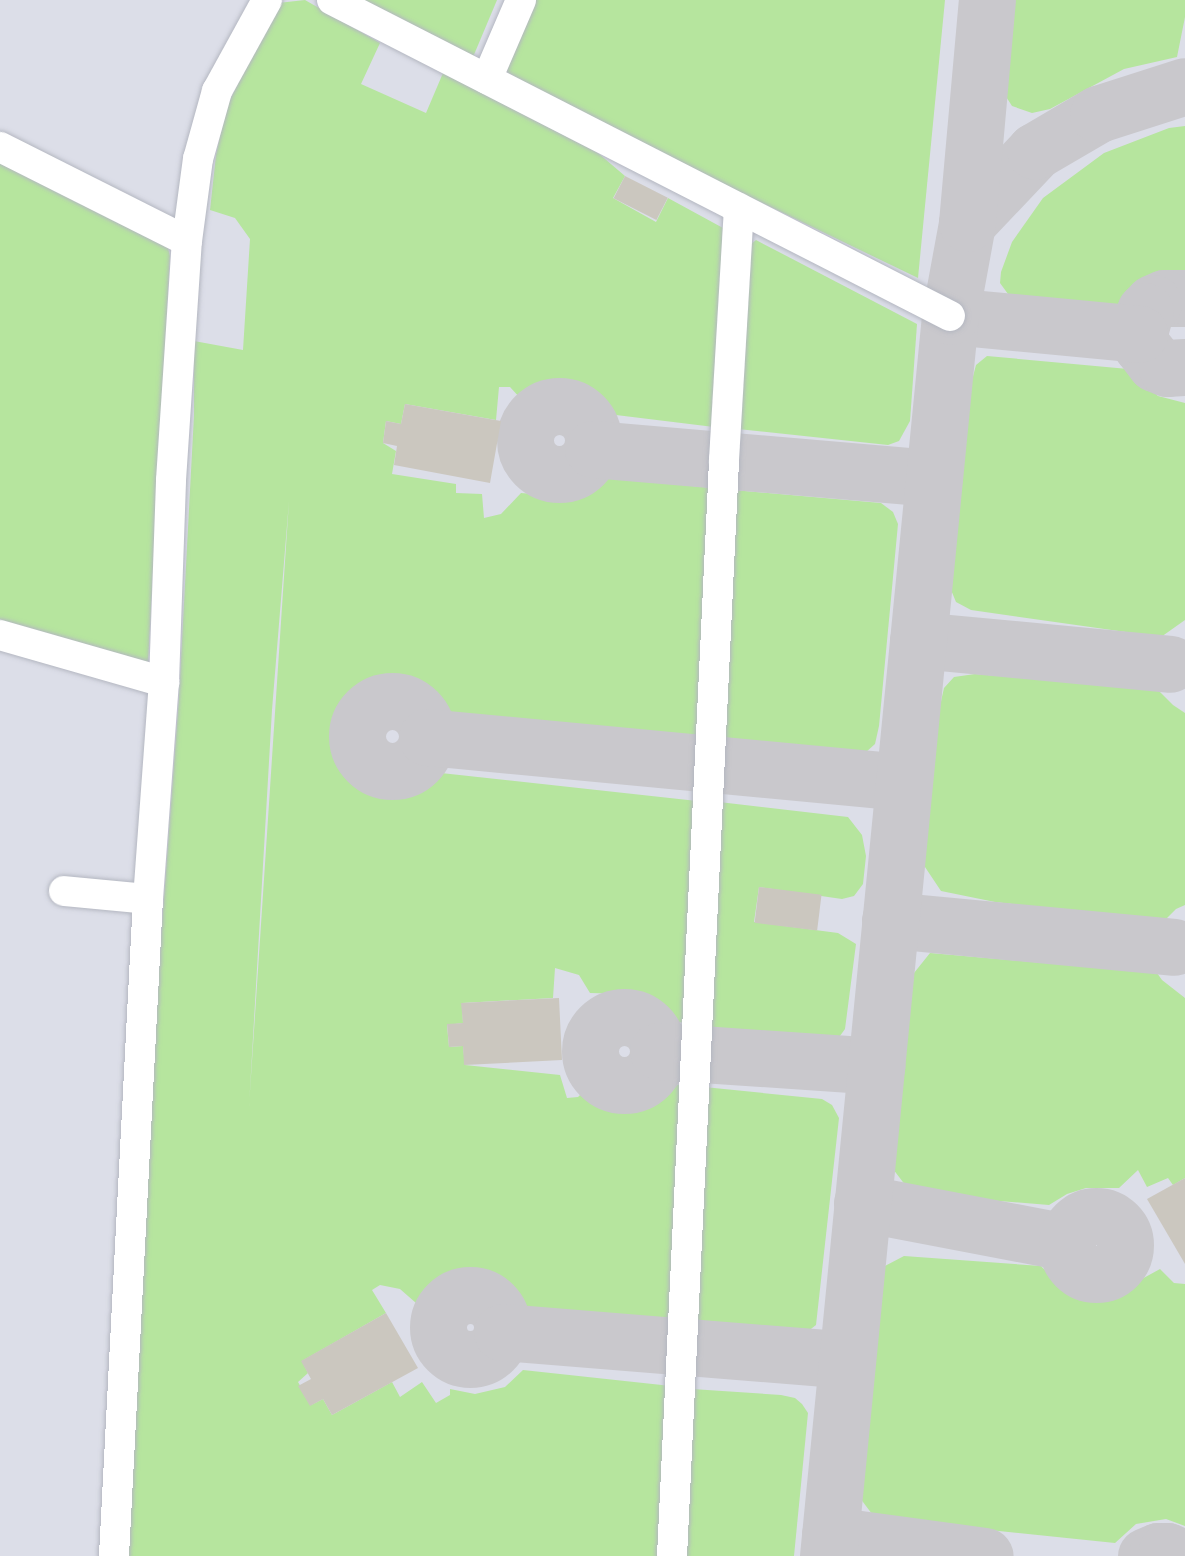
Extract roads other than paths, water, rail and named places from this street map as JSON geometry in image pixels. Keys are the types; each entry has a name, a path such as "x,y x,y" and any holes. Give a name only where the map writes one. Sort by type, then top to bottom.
{"street":[{"path":"114,1556 148,899 164,682 171,480 187,241 198,159 217,92 267,0"},
{"path":"332,0 950,316"},
{"path":"488,79 521,0"},
{"path":"0,147 187,241"},
{"path":"672,1556 723,484 739,208"},
{"path":"0,635 164,682"},
{"path":"64,891 148,899"}]}
